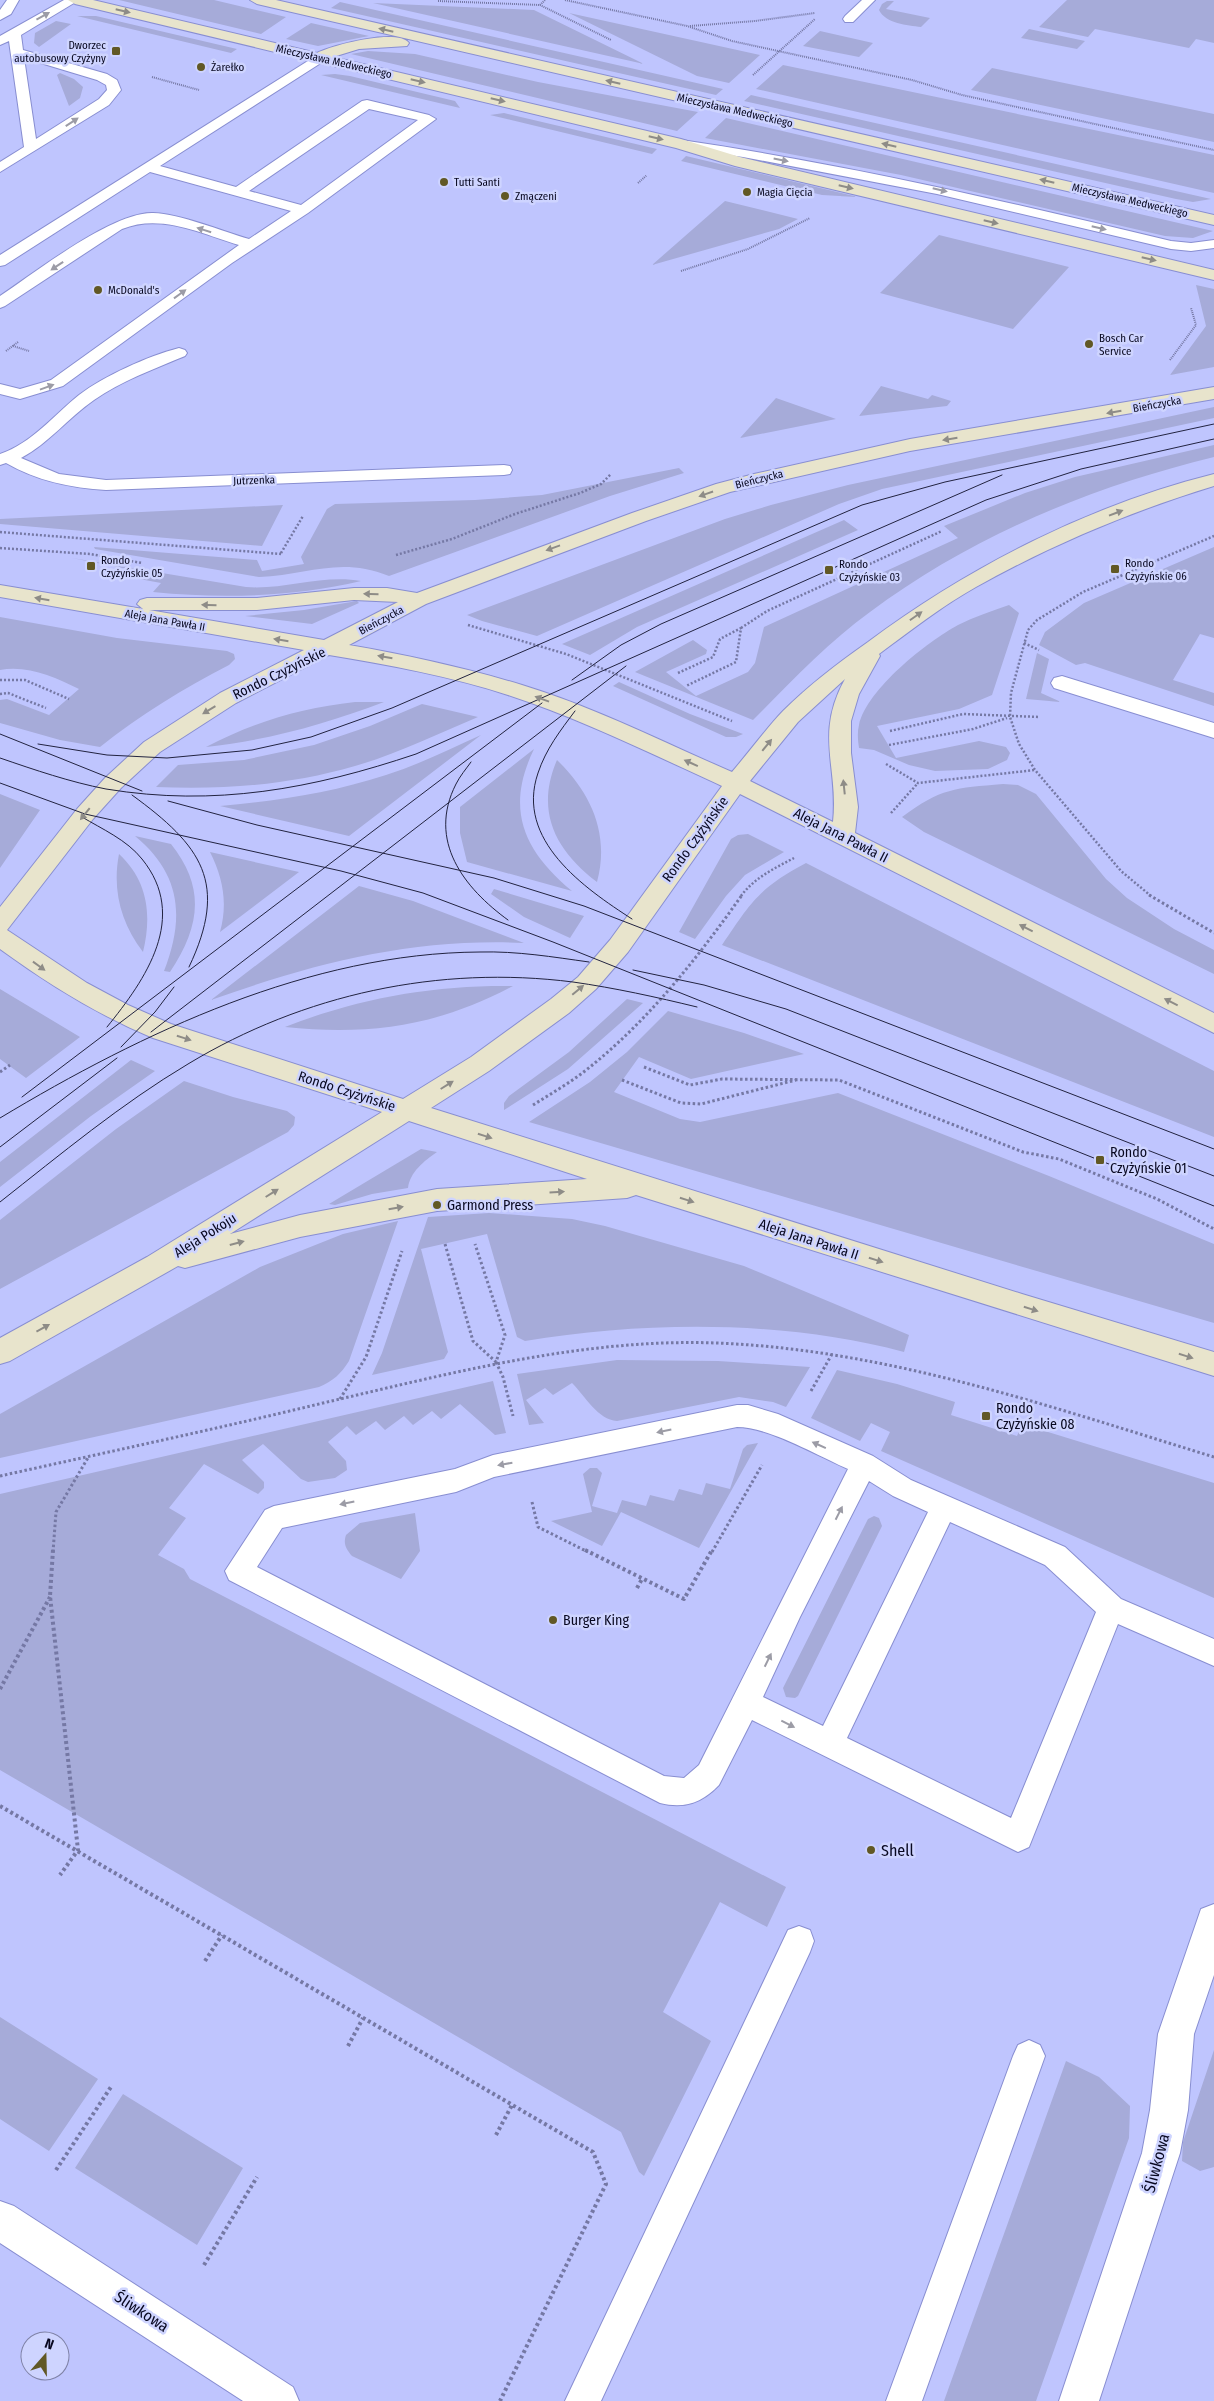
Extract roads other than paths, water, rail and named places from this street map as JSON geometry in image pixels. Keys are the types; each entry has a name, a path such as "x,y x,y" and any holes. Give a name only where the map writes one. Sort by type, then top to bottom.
{"main road":[{"name":"Mieczysława Medweckiego","path":"74,0 681,144 735,161 1214,275"},
{"name":"Mieczysława Medweckiego","path":"257,0 1214,220"},
{"path":"319,58 334,50 371,44 468,48"},
{"name":"Bieńczycka","path":"330,647 419,600 639,517 723,488 910,445 1214,393"},
{"path":"736,783 790,718 827,684 877,644 938,601 1011,560 1106,517 1154,498 1214,480"},
{"name":"Aleja Jana Pawła II","path":"0,591 330,647"},
{"path":"84,606 257,604 354,594 387,594 419,600"},
{"path":"843,836 846,807 840,753 840,721 855,679 877,644"},
{"name":"Rondo Czyżyńskie","path":"0,924 85,814 139,757 166,736 228,698 330,647 393,659 515,690 601,723 736,783 620,946 587,983 560,1006 480,1064 405,1111 144,1024 93,1000 48,972 0,937"},
{"name":"Aleja Jana Pawła II","path":"736,783 1214,1024"},
{"name":"Aleja Jana Pawła II","path":"405,1111 1022,1306 1214,1364"},
{"name":"Aleja Pokoju","path":"0,1352 156,1265 405,1111"},
{"path":"156,1265 300,1226 437,1200 641,1186"}],"street":[{"path":"1062,682 1214,731"},
{"name":"Śliwkowa","path":"1079,2401 1161,2153 1169,2110 1176,2034 1214,1922"},
{"name":"Śliwkowa","path":"1,2224 279,2401"}],"lane":[{"path":"0,16 13,0"},
{"path":"0,41 74,0"},
{"path":"849,19 869,0"},
{"path":"14,33 31,149"},
{"path":"0,168 109,98 114,86 102,77 17,52"},
{"path":"0,262 319,58"},
{"path":"0,389 20,394 57,383 429,119 367,104 238,192"},
{"name":"Mieczysława Medweckiego","path":"681,144 743,153 937,190 1170,245 1191,247 1214,244"},
{"path":"148,167 303,210"},
{"path":"0,303 117,226 136,219 156,217 166,219 251,244"},
{"path":"4,459 33,444 87,398 108,385 179,353"},
{"name":"Jutrzenka","path":"4,459 52,479 73,483 106,485 504,470"},
{"path":"864,1464 789,1611 771,1653 709,1775 698,1787 676,1794 652,1785 239,1571 274,1518 456,1480 493,1466 737,1416 758,1418 864,1464 902,1488 1055,1556 1111,1608 1214,1653"},
{"path":"829,1744 944,1507"},
{"path":"746,1703 1018,1837 1111,1608"},
{"path":"583,2401 799,1941"},
{"path":"904,2401 1029,2056"}],"tram line":[{"path":"38,744 107,755 167,758 252,750 311,737 392,708 862,505 945,482 1214,424"},
{"path":"0,758 79,783 106,789 146,794 225,795 263,791 339,777 416,754 986,500 1081,469 1214,439"},
{"path":"572,680 621,645 661,624 1002,475"},
{"path":"449,802 626,666"},
{"path":"353,846 542,703"},
{"path":"575,711 549,748 541,764 533,797 536,820 545,840 558,860 594,893 632,919"},
{"path":"0,734 142,791"},
{"path":"449,802 456,784 471,762"},
{"path":"0,783 85,814 178,835"},
{"path":"132,795 178,835"},
{"path":"168,801 257,825 353,846"},
{"path":"383,853 449,802"},
{"path":"449,802 446,825 448,844 461,871"},
{"path":"82,817 114,835 136,852 156,881 162,903 162,925 157,947 148,968 136,989 107,1027"},
{"path":"178,835 325,867"},
{"path":"178,835 191,850 202,869 207,889 207,912 201,938 189,967"},
{"path":"325,867 353,846"},
{"path":"353,846 383,853"},
{"path":"355,875 383,853"},
{"path":"383,853 461,871"},
{"path":"22,1097 325,867"},
{"path":"325,867 355,875"},
{"path":"461,871 494,878 584,906 1214,1149"},
{"path":"461,871 477,893 508,920"},
{"path":"151,1032 355,875"},
{"path":"355,875 423,893 553,942 1214,1206"},
{"path":"0,1118 111,1056 170,1028 230,1003 291,982 353,966 416,956 508,952 589,962"},
{"path":"633,970 704,985 786,1009 1214,1176"},
{"path":"0,1202 115,1113 163,1079 232,1040 278,1019 325,1003 374,990 423,982 473,978 523,978 589,984 697,1007"},
{"path":"121,1047 155,1012 174,987"},
{"path":"0,1147 117,1058"}],"place":[{"name":"Dworzec autobusowy Czyżyny","path":"116,51"},
{"name":"Żarełko","path":"201,67"},
{"name":"Tutti Santi","path":"444,182"},
{"name":"Magia Cięcia","path":"747,192"},
{"name":"Zmączeni","path":"505,196"},
{"name":"McDonald's","path":"98,290"},
{"name":"Bosch Car Service","path":"1089,344"},
{"name":"Rondo Czyżyńskie 05","path":"91,566"},
{"name":"Rondo Czyżyńskie 06","path":"1115,569"},
{"name":"Rondo Czyżyńskie 03","path":"829,570"},
{"name":"Rondo Czyżyńskie 01","path":"1100,1160"},
{"name":"Garmond Press","path":"437,1205"},
{"name":"Rondo Czyżyńskie 08","path":"986,1416"},
{"name":"Burger King","path":"553,1620"},
{"name":"Shell","path":"871,1850"}]}
